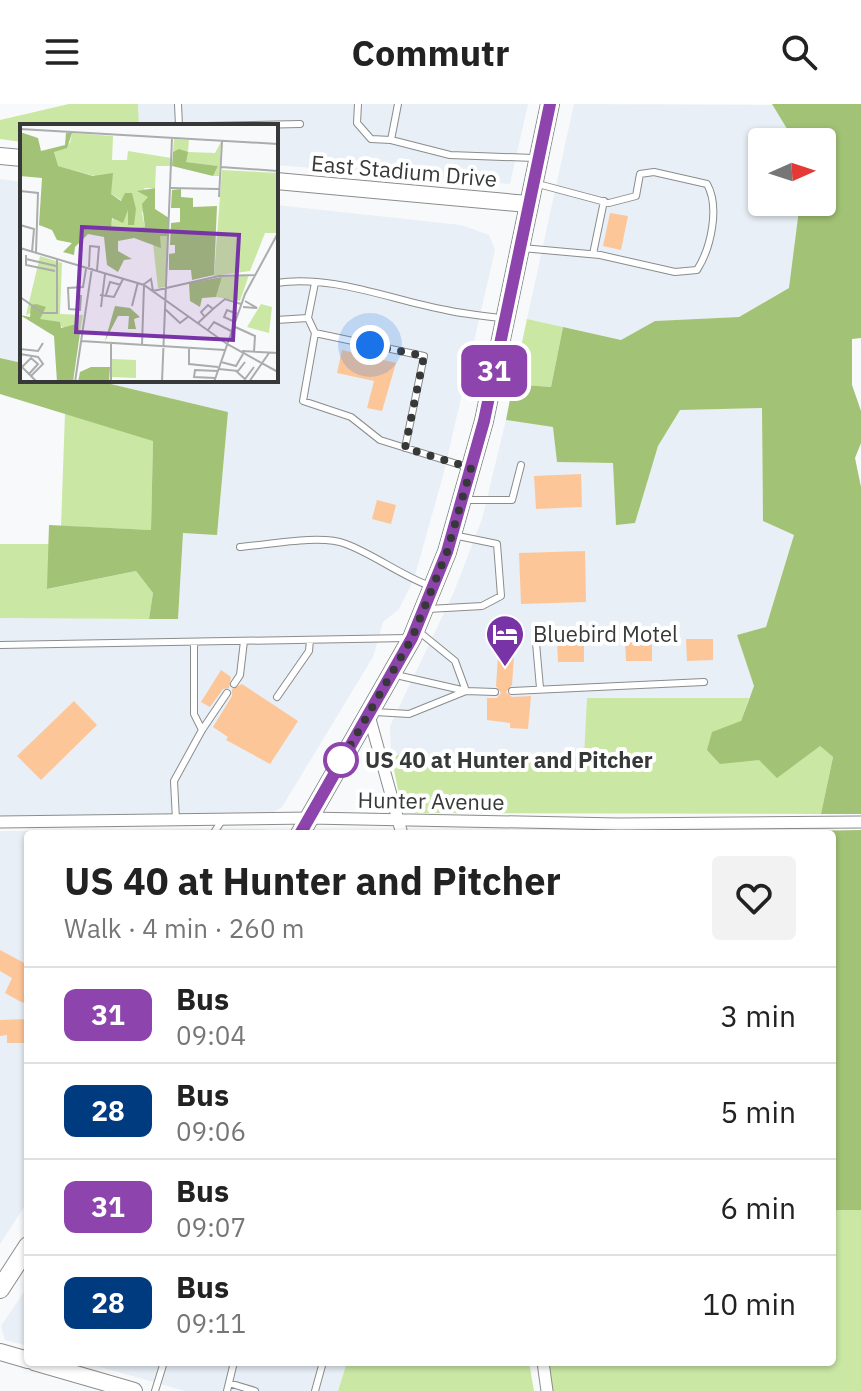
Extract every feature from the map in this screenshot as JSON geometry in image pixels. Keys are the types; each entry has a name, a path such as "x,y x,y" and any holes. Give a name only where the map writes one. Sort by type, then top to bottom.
{"main road":[{"path":"305,826 414,634 452,534 471,468 550,104"},
{"path":"0,156 20,158"},
{"name":"East Stadium Drive","path":"278,181 528,204"},
{"path":"0,1289 24,1252"},
{"path":"0,1352 24,1359"},
{"path":"47,1366 134,1391"}],"street":[{"path":"367,712 401,830"},
{"name":"Hunter Avenue","path":"0,822 223,819 305,826 398,820 861,822"},
{"path":"544,1366 547,1391"}],"lane":[{"path":"178,104 179,124"},
{"path":"358,104 357,123 371,139 391,140 450,155 538,158"},
{"path":"391,140 398,104"},
{"path":"278,124 300,124"},
{"path":"519,248 593,254 675,272 697,270 706,256 715,198 707,184 654,172 640,174 636,196 625,201 604,201 532,182"},
{"path":"593,254 604,201"},
{"path":"278,283 294,280 315,283 504,319"},
{"path":"315,283 308,318 315,333 303,401 351,417 380,440 471,468"},
{"path":"278,320 308,318"},
{"path":"315,333 424,356 405,448"},
{"path":"462,500 512,500 521,465"},
{"path":"424,609 482,606 501,596 497,544 452,534"},
{"path":"240,547 321,541 344,543 398,574 433,588"},
{"path":"0,645 310,640 414,634 455,661 466,691"},
{"path":"277,697 309,651 310,640"},
{"path":"234,684 240,675 244,641"},
{"path":"194,642 194,714 202,730"},
{"path":"536,643 540,688"},
{"path":"393,674 466,691 495,692"},
{"path":"512,691 704,682"},
{"path":"367,712 409,714 466,691"},
{"path":"176,820 174,781 227,693"},
{"path":"216,830 223,819"},
{"path":"155,1391 163,1366"},
{"path":"227,1391 233,1366"},
{"path":"315,1391 322,1366"},
{"path":"229,1383 255,1391"}],"shaded area":[{"path":"138,104 528,104 510,184 278,165 278,124 139,124"},
{"path":"574,104 774,105 787,128 748,128 748,216 798,216 790,288 739,317 655,321 621,340 527,319"},
{"path":"0,179 20,182 20,363 0,358"},
{"path":"278,205 461,225 489,235 495,250 444,472 414,579 399,609 383,622 373,657 282,807 272,813 0,816 0,618 178,619 183,533 217,534 228,412 102,382 278,382"},
{"path":"762,408 763,521 794,535 766,627 737,635 754,686 749,698 588,698 584,757 391,755 390,726 454,592 482,519 506,420 554,427 557,462 613,463 616,524 635,523 658,446 680,410"},
{"path":"265,829 265,830 132,830"},
{"path":"0,831 24,831 24,1207 0,1244"},
{"path":"24,1292 24,1345 5,1340 1,1326"},
{"path":"97,1366 346,1366 338,1391 185,1391"}],"green space":[{"path":"69,104 138,104 139,124 20,124 20,142 0,139 0,120"},
{"path":"772,104 861,104 861,338 852,339 852,385 861,411 861,443 855,458 861,487 861,814 821,814 833,757 820,746 777,778 759,760 720,764 707,750 712,732 741,721 754,686 737,635 766,627 794,535 763,521 762,408 680,410 658,446 635,523 616,525 613,463 557,462 553,427 506,420 513,384 551,387 563,327 621,340 655,321 739,317 789,288 798,216 836,216 836,128 787,128"},
{"path":"527,319 563,327 551,387 513,384"},
{"path":"0,358 20,363 20,382 102,382 228,412 217,535 183,533 178,619 149,619 153,593 136,571 47,589 49,525 151,530 153,441 0,394"},
{"path":"65,413 153,440 151,530 61,526"},
{"path":"0,544 49,544 48,589 136,571 153,593 149,619 0,618"},
{"path":"587,698 749,698 741,721 820,746 833,757 821,814 422,813 406,812 401,804 391,755 584,757"},
{"path":"836,830 861,830 861,1210 836,1210"},
{"path":"836,1210 861,1210 861,1391 552,1391 547,1366 836,1366"},
{"path":"346,1366 530,1366 534,1391 338,1391"}],"building":[{"path":"610,213 628,216 621,250 603,246"},
{"path":"342,350 396,363 382,411 367,408 374,381 337,373"},
{"path":"581,474 582,507 536,509 534,476"},
{"path":"377,500 396,505 391,524 372,519"},
{"path":"585,551 586,602 521,604 519,553"},
{"path":"686,639 713,639 713,660 687,661"},
{"path":"625,640 652,640 652,661 626,661"},
{"name":"Bluebird Motel","path":"499,641 515,641 512,685 506,692 512,697 531,696 528,729 510,728 510,723 487,720 487,698 497,698 501,693 496,686"},
{"path":"557,641 584,641 584,662 558,662"},
{"path":"221,670 231,677 229,688 223,689 210,707 201,702"},
{"path":"242,684 298,721 270,764 226,740 228,737 213,727 232,696 232,689"},
{"path":"74,701 97,725 41,780 17,756"},
{"path":"0,950 24,963 23,1003 5,993 12,978 0,971"},
{"path":"24,1019 24,1043 7,1043 7,1035 0,1036 0,1020"}],"bus line":[{"name":"31","path":"302,830 367,712 393,674 412,638 447,552 484,421 550,104"}],"place":[{"name":"Bluebird Motel","path":"505,668"},
{"name":"US 40 at Hunter and Pitcher","path":"341,760"}],"route":[{"path":"341,760 339,765 412,638 447,552 471,468 405,448 424,356 370,345"}]}
